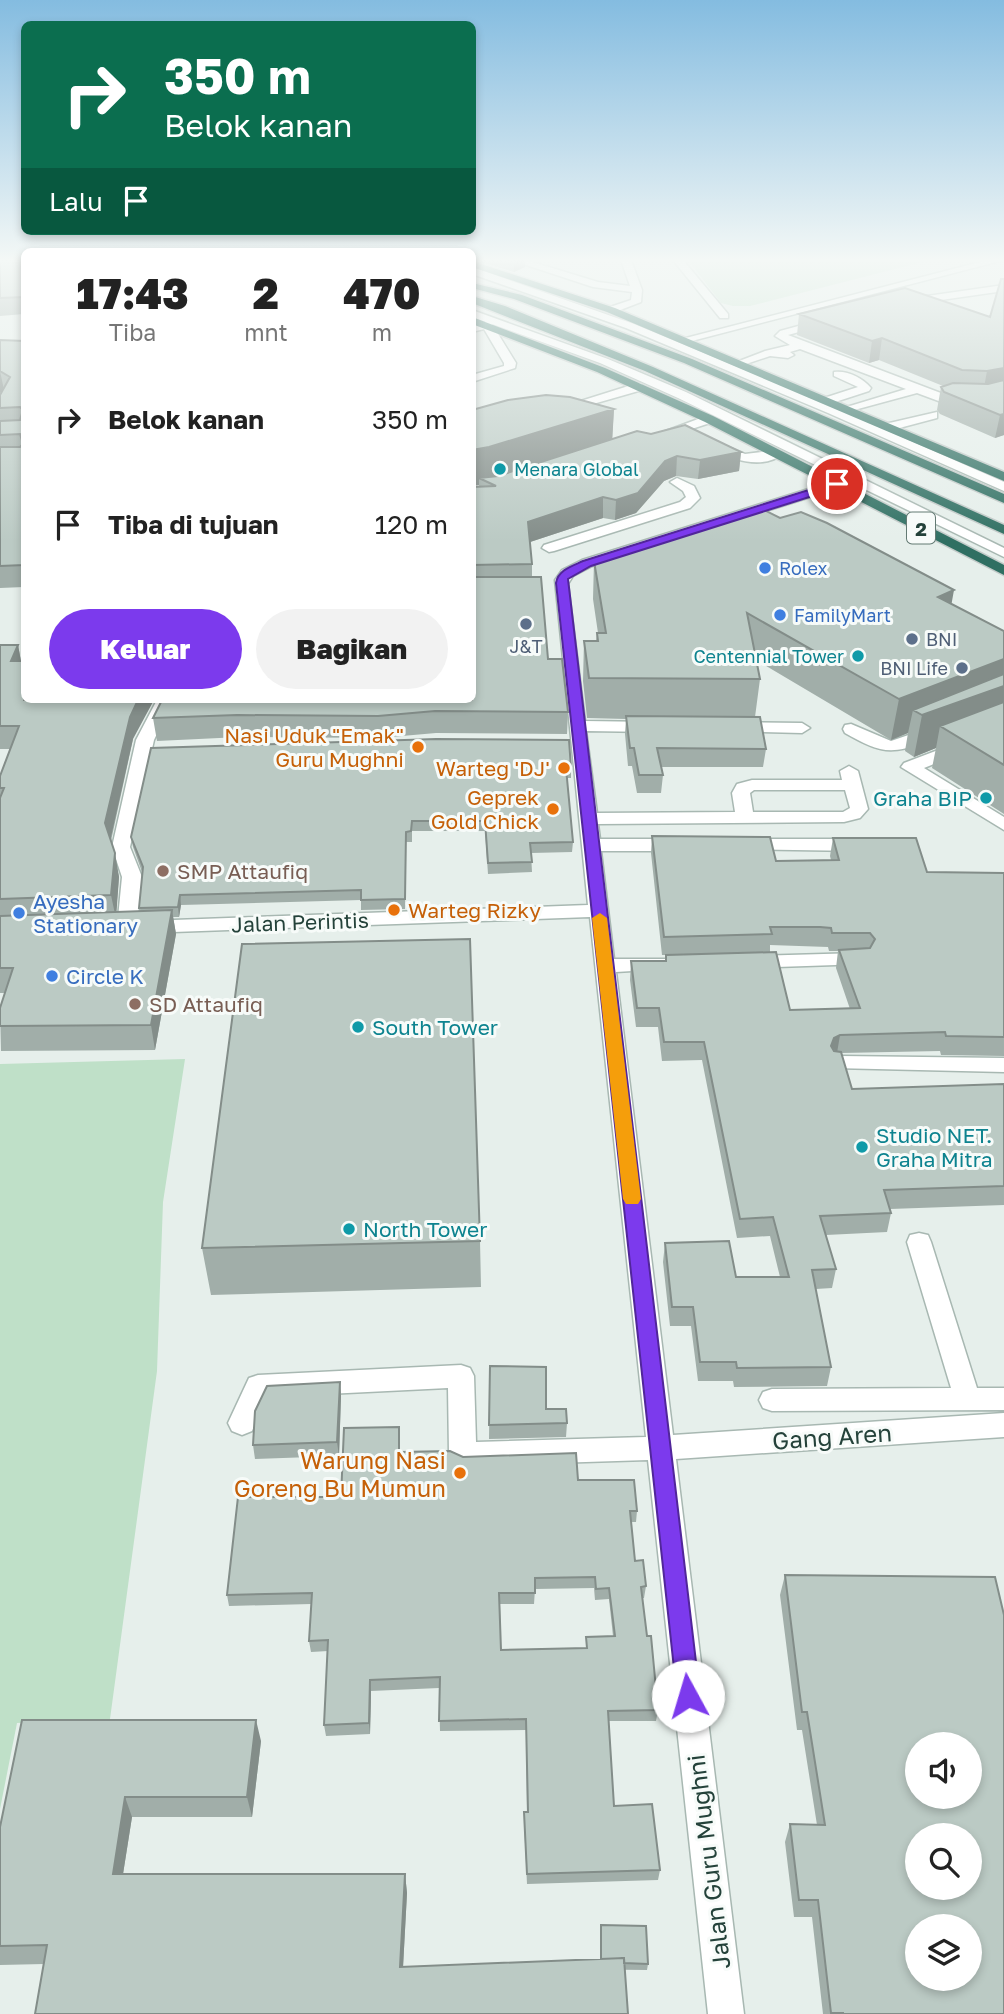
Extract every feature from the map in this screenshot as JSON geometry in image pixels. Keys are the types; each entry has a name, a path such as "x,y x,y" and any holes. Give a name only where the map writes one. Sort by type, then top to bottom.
{"highway":[{"path":"558,354 782,449"},
{"path":"611,354 1004,530"},
{"path":"669,354 1004,499"},
{"path":"717,354 1004,477"},
{"name":"2","path":"837,484 1004,571"},
{"path":"915,489 940,512 1004,545"}],"street":[{"path":"476,378 509,368 510,363 505,354"},
{"path":"585,354 1004,553"},
{"path":"697,354 832,410 1004,487"},
{"path":"734,361 751,354"},
{"path":"734,361 771,354"},
{"path":"780,354 799,359"},
{"path":"824,354 953,400 982,400 1004,395"},
{"path":"823,368 861,383 866,388"},
{"path":"828,401 894,380"},
{"path":"953,400 1004,384"},
{"path":"546,414 638,387"},
{"path":"846,409 918,389"},
{"path":"889,427 933,415"},
{"path":"653,438 709,419"},
{"path":"710,444 740,459 751,460 782,449"},
{"path":"782,449 837,484"},
{"path":"549,548 685,505 693,498 689,489 677,482"},
{"path":"555,589 570,570 837,484"},
{"path":"555,589 794,510"},
{"path":"708,524 725,533"},
{"path":"596,533 625,551"},
{"name":"Jalan Guru Mughni","path":"555,589 571,736 588,819 726,2014"},
{"path":"127,928 132,877 121,847 150,750 145,740 164,703"},
{"path":"571,736 669,727"},
{"path":"722,727 802,728"},
{"path":"851,729 882,747 893,748 943,727"},
{"path":"1004,730 910,767 1004,825"},
{"path":"588,819 844,817 859,809 851,778 752,785 743,788 741,793 745,817"},
{"path":"729,845 883,844"},
{"path":"591,845 702,845"},
{"name":"Jalan Perintis","path":"102,929 599,911"},
{"path":"729,962 859,959"},
{"path":"605,966 676,963"},
{"path":"841,1063 1004,1065"},
{"path":"919,1242 968,1401"},
{"name":"Gang Aren","path":"242,1423 258,1386 461,1377 463,1454 661,1448 1004,1425"},
{"path":"772,1400 1004,1399"}],"green space":[{"path":"185,1059 163,1202 157,1371 110,1719 17,1723 0,1809 0,1064"}],"building":[{"path":"0,354 21,354 21,408 0,408 0,395 10,377 0,371"},
{"path":"922,354 1004,354 1004,368 987,371 962,370"},
{"path":"1004,380 1004,414 1000,415 944,392 941,387 953,383 988,384"},
{"path":"546,395 570,397 614,409 476,449 476,409 508,400"},
{"path":"21,417 21,437 20,434 0,435 0,421 20,420"},
{"path":"685,425 741,452 700,460 677,456 665,461 638,493 616,500 603,497 528,522 532,564 476,565 476,487 496,486 479,478 498,476 637,431 651,434"},
{"path":"0,447 20,447 21,565 0,566"},
{"path":"760,508 780,518 801,512 954,590 938,597 1004,631 1004,659 899,699 747,613 760,679 589,678 584,641 598,641 597,633 606,633 594,561"},
{"path":"476,577 541,577 548,659 562,659 568,712 435,711 378,716 237,715 153,718 160,703 476,703"},
{"path":"0,645 18,645 11,661 21,661 21,703 137,703 130,717 105,823 115,853 111,895 0,899 0,798 4,788 0,788 0,776 19,726 0,726"},
{"path":"1004,674 1004,686 922,715 913,710"},
{"path":"1004,702 1004,765 940,726"},
{"path":"626,716 760,717 766,749 657,748 663,775 639,775 634,748 630,748"},
{"path":"436,739 569,740 571,768 566,768 573,842 530,843 532,862 488,863 485,821 412,821 411,831 406,832 405,899 361,900 361,890 180,895 178,907 139,908 143,867 131,837 151,748"},
{"path":"652,836 770,837 776,861 839,860 833,838 916,838 927,872 1004,873 1004,1037 946,1036 945,1032 840,1035 834,1038 831,1046 834,1051 841,1052 852,1089 1004,1084 1004,1186 884,1190 891,1213 820,1216 836,1269 812,1270 831,1367 737,1368 736,1362 700,1362 693,1307 672,1307 665,1243 729,1241 736,1277 789,1277 773,1217 740,1219 704,1042 664,1042 659,1008 637,1008 631,961 666,961 666,955 776,952 790,1010 860,1008 839,950 870,948 875,939 870,933 832,933 831,928 820,927 770,927 772,934 664,937"},
{"path":"172,910 151,1025 0,1026 0,1008 13,968 0,968 0,916"},
{"path":"470,939 480,1241 202,1248 242,944"},
{"path":"490,1366 546,1367 546,1409 566,1409 567,1423 489,1425"},
{"path":"340,1382 337,1442 253,1445 255,1411 267,1386"},
{"path":"399,1427 399,1452 450,1451 463,1457 576,1453 578,1480 634,1480 637,1511 630,1511 635,1561 643,1560 646,1586 641,1587 647,1636 651,1636 658,1710 608,1711 614,1806 652,1804 660,1870 527,1874 524,1812 528,1812 526,1719 439,1721 440,1677 370,1680 369,1723 324,1725 328,1640 309,1641 312,1593 227,1595 238,1497 341,1497 344,1428","holes":["595,1577 596,1589 609,1588 615,1636 586,1637 587,1648 501,1650 499,1593 535,1593 535,1578"]},
{"path":"785,1575 995,1577 1004,1615 1004,2014 831,2013 818,1900 799,1900 790,1824 825,1825 807,1712 802,1712"},
{"path":"22,1720 256,1720 247,1797 125,1797 113,1874 405,1874 400,1967 624,1958 628,2014 35,2014 47,1945 0,1946 0,1827"},
{"path":"601,1925 646,1926 648,1964 624,1963 624,1958 601,1959"}],"slow traffic":[{"path":"600,918 632,1199"}],"place":[{"name":"Menara Global","path":"500,469"},
{"name":"Rolex","path":"765,568"},
{"name":"FamilyMart","path":"780,615"},
{"name":"J&T","path":"526,624"},
{"name":"BNI","path":"912,639"},
{"name":"Centennial Tower","path":"858,656"},
{"name":"BNI Life","path":"962,668"},
{"name":"Nasi Uduk \"Emak\" Guru Mughni","path":"418,747"},
{"name":"Warteg 'DJ'","path":"564,768"},
{"name":"Graha BIP","path":"986,798"},
{"name":"Geprek Gold Chick","path":"553,809"},
{"name":"SMP Attaufiq","path":"163,871"},
{"name":"Warteg Rizky","path":"394,910"},
{"name":"Ayesha Stationary","path":"19,913"},
{"name":"Circle K","path":"52,976"},
{"name":"SD Attaufiq","path":"135,1004"},
{"name":"South Tower","path":"358,1027"},
{"name":"Studio NET. Graha Mitra","path":"862,1147"},
{"name":"North Tower","path":"349,1229"},
{"name":"Warung Nasi Goreng Bu Mumun","path":"460,1473"}],"route":[{"path":"688,1696 561,583 570,570 587,563 837,484"}]}
